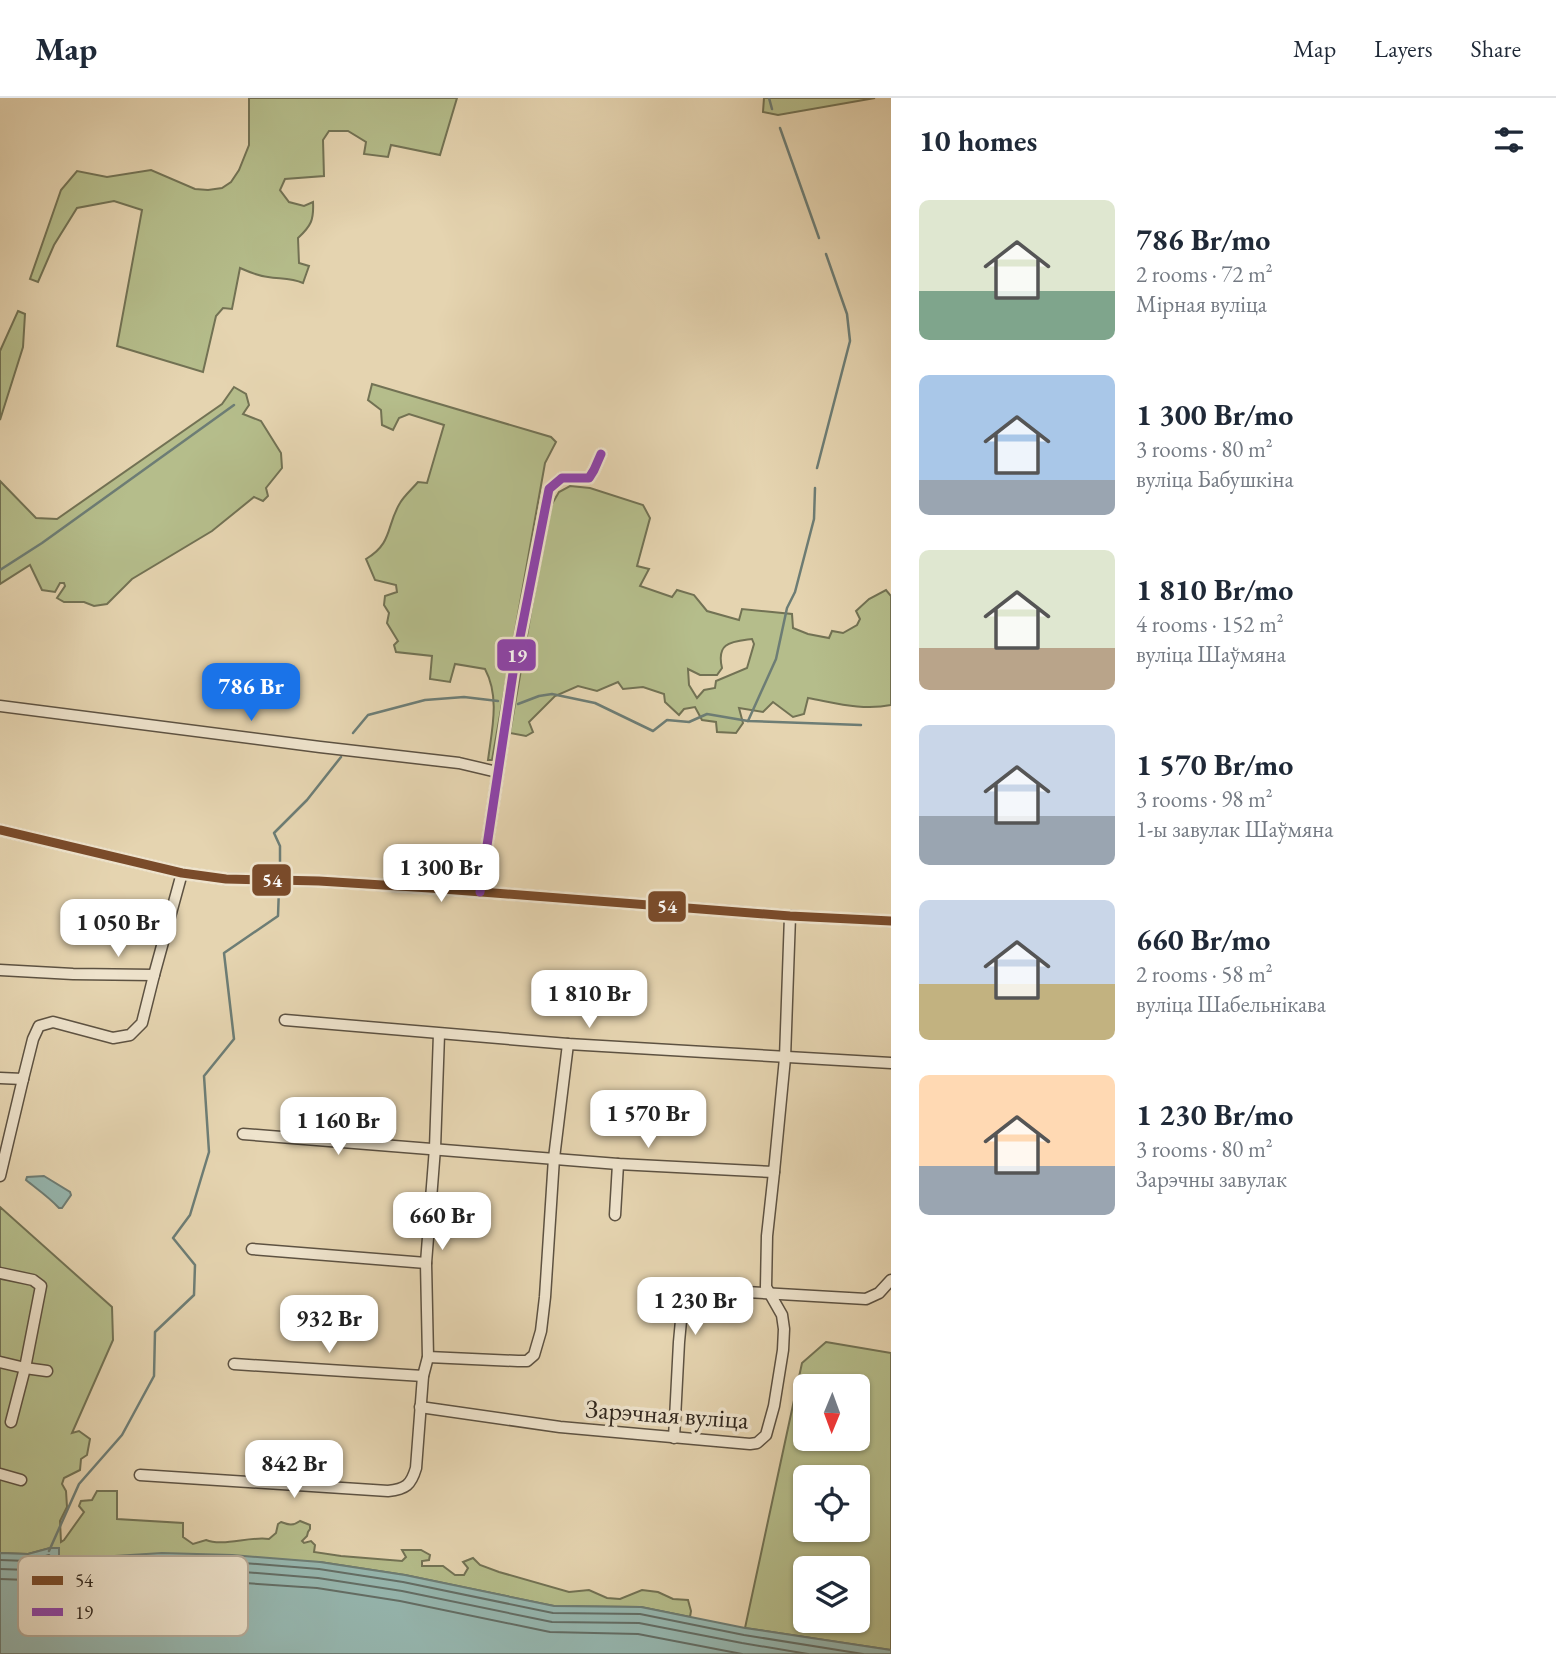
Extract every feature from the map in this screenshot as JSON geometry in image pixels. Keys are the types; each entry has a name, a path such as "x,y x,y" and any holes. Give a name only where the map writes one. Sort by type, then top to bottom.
{"street":[{"path":"480,892 513,673 549,489 562,478 589,478 601,454"},
{"path":"0,706 459,763 497,772"},
{"path":"0,830 182,873 226,879 318,881 891,921"},
{"path":"0,1176 33,1039 39,1026 53,1022 113,1038 130,1035 142,1023 182,873"},
{"name":"Зарэчная вуліца","path":"420,1407 559,1427 674,1438 750,1444 757,1443 766,1435 778,1383 784,1329 782,1315 766,1287 767,1236 785,1058 790,916"},
{"path":"0,970 154,975"},
{"path":"285,1020 568,1044 891,1063"},
{"path":"140,1475 388,1491 401,1490 412,1482 416,1468 423,1376 428,1357 426,1263 435,1149 439,1034"},
{"path":"428,1357 527,1361 534,1355 541,1331 545,1297 554,1158 568,1044"},
{"path":"0,1078 23,1079"},
{"path":"243,1134 618,1164 774,1172"},
{"path":"615,1215 618,1164"},
{"path":"252,1249 426,1263"},
{"path":"0,1273 33,1280 41,1286 11,1422"},
{"path":"674,1438 679,1342 686,1290 866,1299 879,1293 891,1280"},
{"path":"0,1362 47,1371"},
{"path":"234,1364 423,1376"},
{"path":"0,1474 21,1480"}],"green space":[{"path":"249,98 457,98 440,155 391,145 388,157 364,154 366,142 348,131 329,131 323,140 324,176 285,179 280,190 289,202 304,206 313,202 311,222 298,238 299,263 309,266 303,283 261,276 240,268 232,309 223,308 216,316 203,372 117,346 142,210 114,201 77,208 54,245 38,282 30,279 61,190 77,171 107,177 151,170 195,189 222,188 231,182 239,170 249,145"},
{"path":"764,98 875,98 778,115 763,112"},
{"path":"18,311 25,314 23,347 0,420 0,351"},
{"path":"372,384 551,437 556,442 545,463 492,760 488,760 494,702 485,669 455,664 450,682 430,679 432,656 396,652 394,645 398,641 387,623 389,613 384,605 385,596 397,592 396,585 375,580 366,559 381,547 404,498 418,482 427,483 444,425 409,414 399,418 393,430 382,425 381,410 368,400"},
{"path":"234,387 246,394 249,405 243,414 261,421 281,453 282,468 266,488 268,496 263,501 254,497 212,531 132,579 107,604 94,606 84,602 64,602 57,598 65,586 64,583 60,583 55,592 42,590 30,565 0,584 0,481 36,518 57,519 222,404"},
{"path":"570,486 590,488 643,505 650,518 637,566 649,569 640,586 672,597 677,590 694,595 707,611 739,620 742,609 792,614 793,628 829,638 832,631 843,633 857,625 860,619 856,611 869,599 886,590 891,596 891,705 860,707 808,698 804,714 793,717 773,702 763,712 739,708 743,723 736,733 717,732 716,722 702,720 695,707 684,709 679,715 665,702 664,694 643,687 623,689 618,682 597,691 578,686 555,696 529,722 533,732 526,736 510,733 549,509 559,492","holes":["752,639 754,644 747,668 716,681 715,688 704,690 697,698 689,685 688,669 700,675 717,675 722,668 723,648 738,641"]},
{"path":"0,1207 112,1307 113,1340 72,1433 79,1431 90,1439 87,1455 81,1459 80,1470 64,1478 62,1484 66,1491 67,1507 60,1521 61,1542 84,1512 79,1506 81,1501 92,1500 97,1491 117,1491 117,1519 183,1523 183,1537 193,1544 206,1540 220,1542 269,1539 276,1533 281,1522 295,1524 300,1521 310,1525 307,1536 302,1541 311,1541 315,1545 314,1552 402,1561 406,1557 402,1550 421,1550 430,1555 429,1560 422,1561 422,1566 443,1566 455,1575 464,1575 468,1568 463,1562 473,1558 480,1565 499,1572 569,1592 589,1590 607,1598 620,1599 642,1590 658,1592 673,1599 688,1600 691,1611 690,1617 641,1607 554,1606 405,1575 320,1562 248,1561 248,1556 59,1556 59,1548 28,1554 0,1553"},
{"path":"826,1342 891,1353 891,1650 745,1628 793,1405 793,1451 870,1451 870,1374 800,1374 802,1363"}],"water":[{"path":"44,1176 70,1192 71,1195 62,1208 26,1180 27,1177"},
{"path":"59,1548 59,1556 18,1556 18,1636 248,1636 248,1556 320,1562 405,1575 554,1606 641,1607 745,1628 891,1650 891,1654 0,1654 0,1553 28,1554"},
{"path":"162,1553 245,1556 114,1556"}],"waterway":[{"path":"769,98 772,109"},
{"path":"780,128 819,238"},
{"path":"817,468 850,341 847,314 826,254"},
{"path":"0,570 42,543 234,405"},
{"path":"748,721 776,659 787,608 795,592 814,519 815,488"},
{"path":"518,704 552,694 595,703 653,731 667,720 689,722 707,714 748,721 861,725"},
{"path":"353,733 368,715 425,700 464,697 498,701"},
{"path":"280,863 280,846 274,833 307,800 341,757"},
{"path":"49,1551 79,1484 122,1435 154,1376 155,1332 194,1295 195,1265 173,1238 190,1215 209,1152 204,1076 234,1039 224,953 278,916 279,888"}],"transit line":[{"name":"19","path":"480,892 513,673 549,489 562,478 589,478 601,454"},
{"name":"54","path":"0,830 182,873 226,879 319,881 430,888 790,916 891,921"}]}
